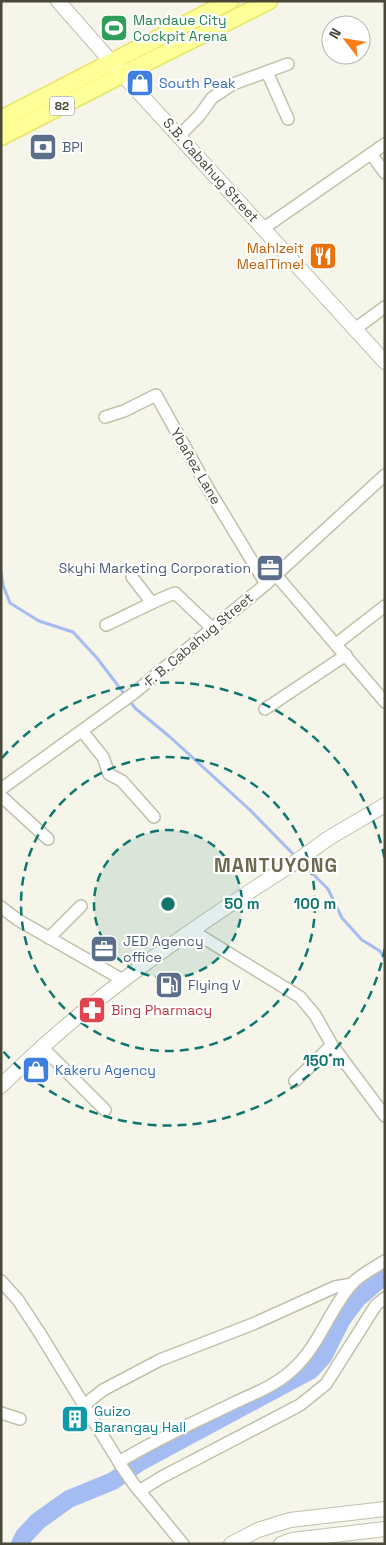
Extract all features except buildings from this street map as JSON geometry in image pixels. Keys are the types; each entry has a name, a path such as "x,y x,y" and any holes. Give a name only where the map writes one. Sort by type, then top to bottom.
{"main road":[{"name":"82","path":"1,137 230,1"},
{"name":"82","path":"1,119 262,3"}],"street":[{"name":"S.B. Cabahug Street","path":"58,1 385,362"},
{"path":"180,136 199,116 212,98 233,84 288,64"},
{"path":"267,72 288,119"},
{"path":"264,228 385,144"},
{"path":"371,154 385,173"},
{"path":"355,329 385,306"},
{"name":"Ybañez Lane","path":"105,417 124,411 156,395 266,584"},
{"name":"F. B. Cabahug Street","path":"1,789 134,693 266,584 385,475"},
{"path":"276,575 385,702"},
{"path":"132,576 152,603"},
{"path":"106,625 175,593 212,628"},
{"path":"336,644 385,606"},
{"path":"265,709 346,655"},
{"path":"82,731 103,757 109,774 122,781 154,817"},
{"path":"1,796 48,838"},
{"path":"1,1086 42,1047 123,980 191,930 328,839 385,805"},
{"path":"49,938 81,906"},
{"path":"1,907 18,920 123,980"},
{"path":"191,930 300,997 315,1015 332,1045 385,1116"},
{"path":"296,1081 332,1045"},
{"path":"42,1047 105,1110"},
{"path":"120,1464 144,1446 268,1387 289,1373 309,1350 352,1284 385,1261"},
{"path":"1,1281 18,1300 39,1332 120,1464 136,1487 183,1544"},
{"path":"83,1406 102,1390 160,1360 260,1320 334,1287 352,1284"},
{"path":"136,1487 162,1477 300,1405 326,1384 376,1305 385,1298"},
{"path":"1,1412 20,1419"},
{"path":"231,1544 258,1530 290,1520 385,1509"},
{"path":"281,1544 292,1540 385,1529"}],"waterway":[{"path":"1,571 3,585 10,603 39,621 73,632 97,658 135,708 170,737 250,810 296,857"},
{"path":"301,862 328,889 342,918 362,940 380,951 385,960"},
{"path":"20,1544 24,1536 38,1521 69,1499 113,1481 140,1462 311,1370 323,1357 342,1319 357,1299 385,1275"}],"place":[{"name":"Mandaue City Cockpit Arena","path":"114,28"},
{"name":"South Peak","path":"140,83"},
{"name":"BPI","path":"43,147"},
{"name":"Mahlzeit MealTime!","path":"323,256"},
{"name":"Skyhi Marketing Corporation","path":"270,568"},
{"name":"JED Agency office","path":"104,949"},
{"name":"Flying V","path":"169,985"},
{"name":"Bing Pharmacy","path":"92,1010"},
{"name":"Kakeru Agency","path":"36,1070"},
{"name":"Guizo Barangay Hall","path":"75,1419"}],"district":[{"name":"MANTUYONG","path":"276,865"}]}
